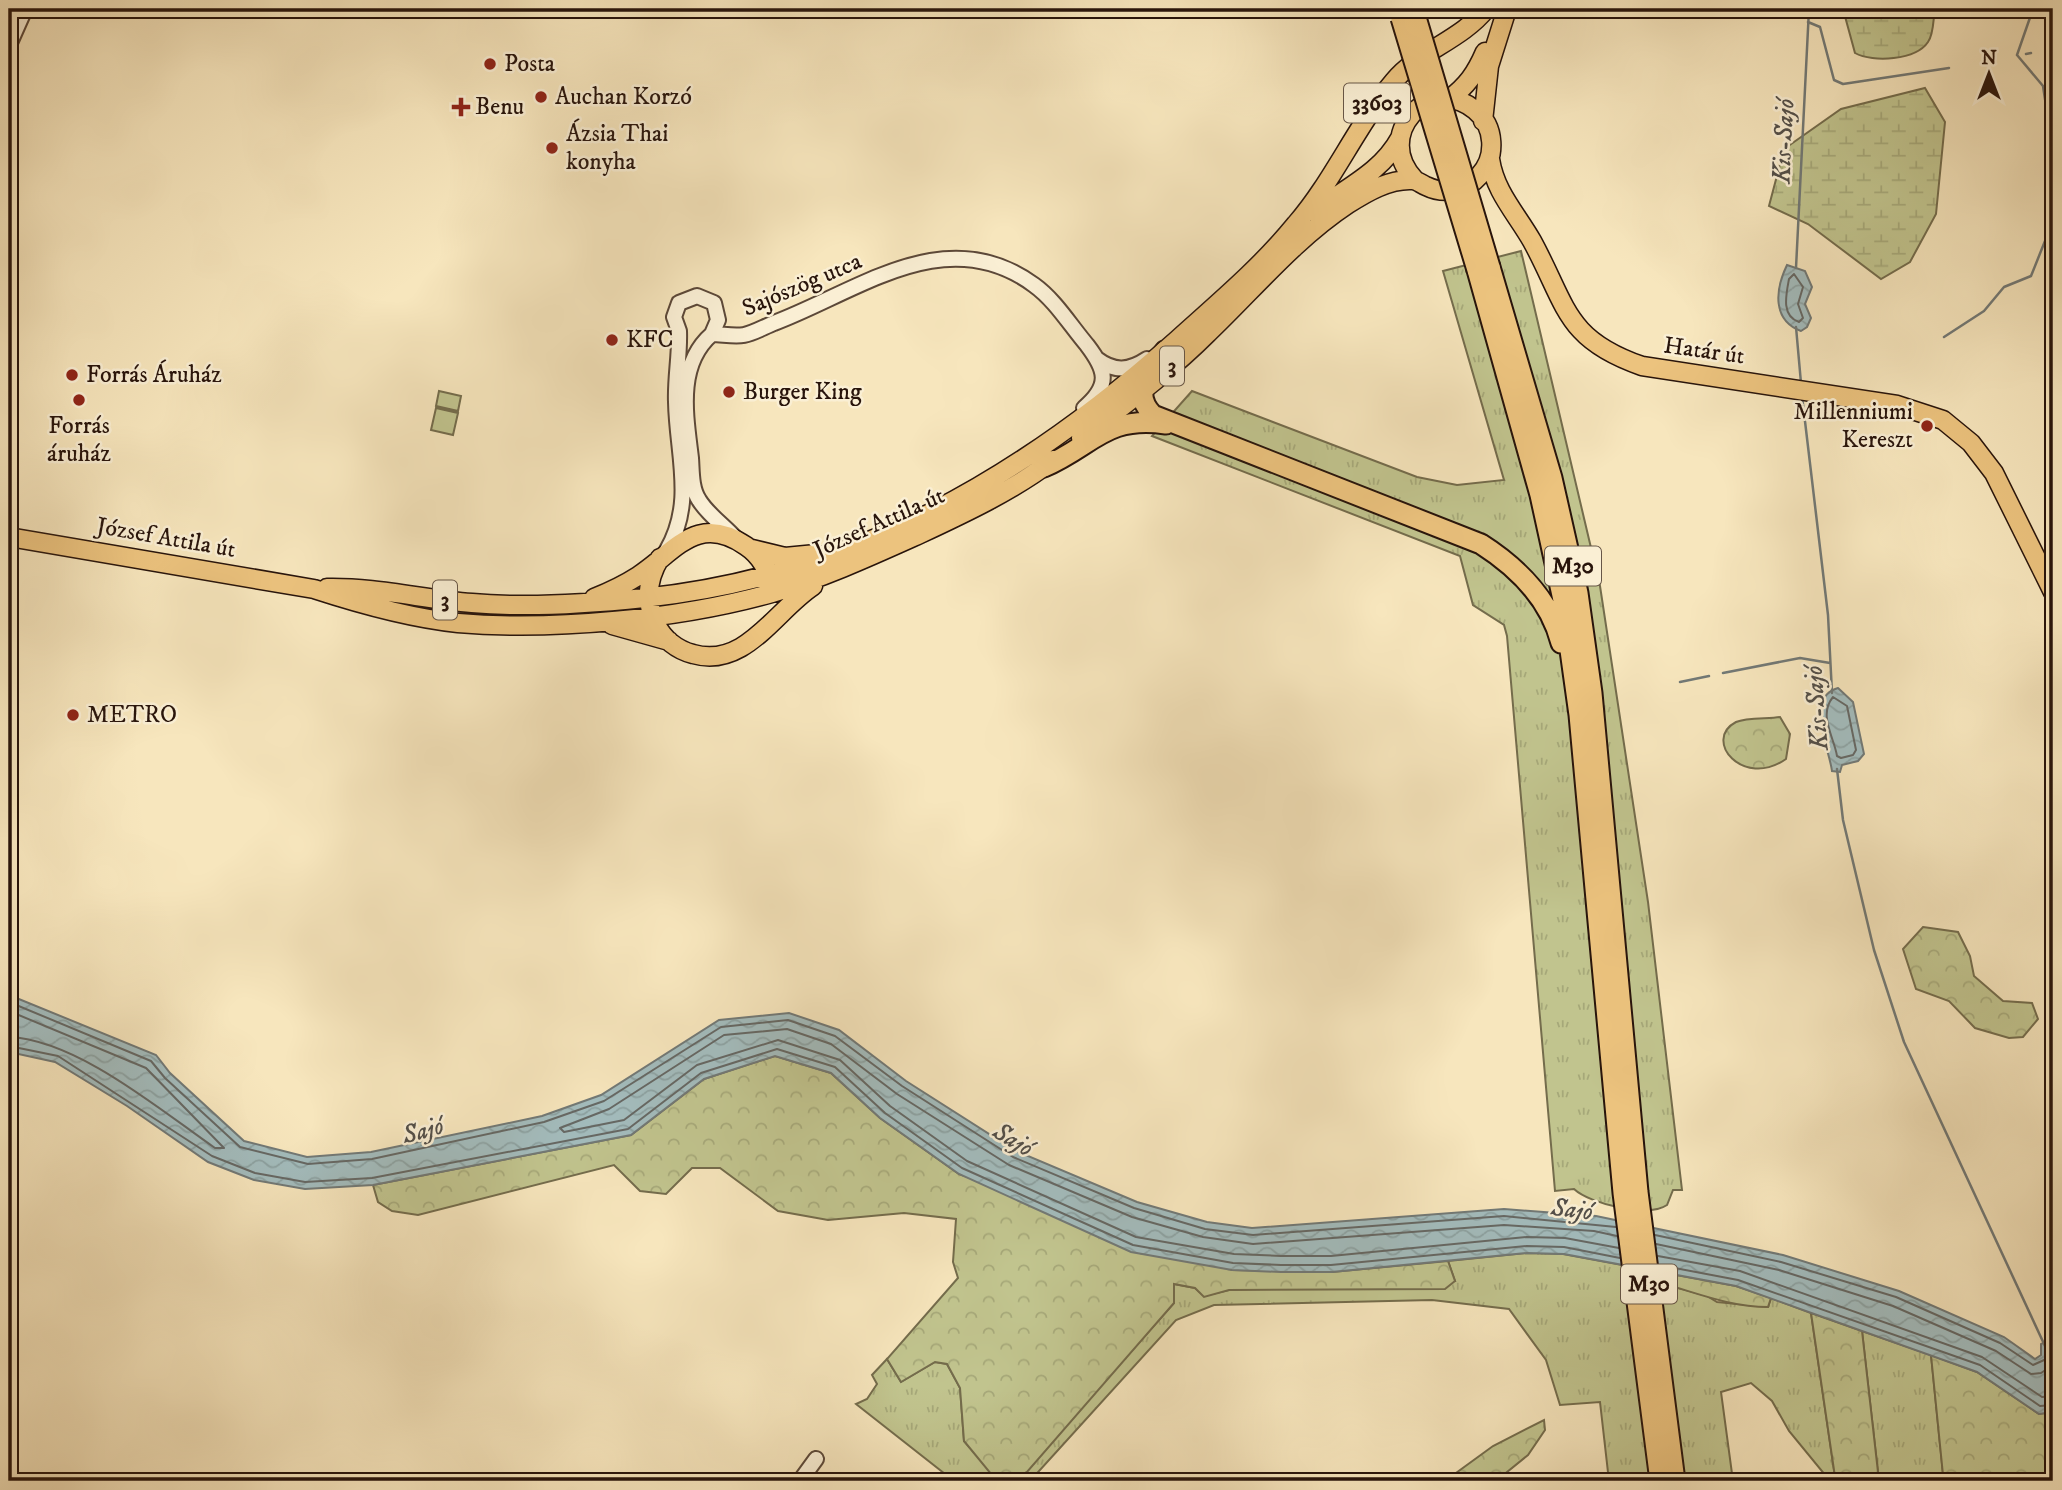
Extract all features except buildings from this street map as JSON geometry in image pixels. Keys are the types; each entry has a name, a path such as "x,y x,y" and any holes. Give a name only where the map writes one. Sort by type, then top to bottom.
{"highway":[{"name":"M30","path":"1407,12 1484,268 1543,443 1568,537 1592,693 1631,1192"},
{"name":"M30","path":"1484,268 1553,548 1579,715 1652,1374 1660,1481"},
{"path":"1165,351 1146,376 1143,391 1149,411 1177,426 1463,535 1497,554 1535,590 1552,618 1579,715"},
{"path":"1038,462 1119,425 1144,422 1177,426"},
{"name":"M30","path":"1652,1374 1675,1481"}],"main road":[{"name":"33603","path":"1297,224 1396,78 1460,33 1486,9"},
{"name":"3","path":"1297,224 1341,191 1375,171 1390,157 1408,119 1417,109 1435,100 1448,100 1464,89 1476,72 1498,9"},
{"path":"1483,121 1489,66 1507,9"},
{"path":"1448,100 1468,105 1483,121 1491,138 1490,159 1475,180 1456,189"},
{"path":"1400,137 1402,161 1415,180"},
{"name":"Határ út","path":"1490,159 1494,180 1532,242 1555,294 1578,329 1611,354 1642,366 1874,401 1909,408 1943,421 1971,443 1994,473 2051,585"},
{"name":"3","path":"1415,180 1435,190 1456,189"},
{"name":"József Attila út","path":"9,537 314,589 360,588 474,604 577,613 652,616 771,585 833,573 952,519 1038,462 1143,391 1206,335 1298,243 1361,196 1394,181 1415,180"},
{"path":"1456,189 1488,190 1504,199"},
{"name":"József Attila út","path":"577,613 648,598 771,585 1038,462 1206,315 1297,224"},
{"path":"577,613 638,576 680,541 703,533 745,544 769,555 804,557 877,538"},
{"path":"745,544 765,565 771,585 771,611 762,629"},
{"path":"664,554 652,575 648,598 652,616 669,641"},
{"path":"577,613 669,641 698,656 721,656 744,647 796,597 833,573"}],"street":[{"path":"9,45 25,9"},
{"name":"Sajószög utca","path":"712,331 728,327 760,328 841,296 906,265 938,258 959,258 999,268 1034,285 1054,305 1097,359"},
{"path":"664,554 678,533 684,512 676,398 679,331 674,321 679,303 691,296 711,301 716,307 712,331 689,372 685,403 693,483 699,500 745,544"},
{"path":"1097,359 1117,369 1134,366 1193,319 1206,315"},
{"path":"679,331 692,339 712,331"},
{"path":"1038,462 1040,444 1096,396 1103,377 1097,359"},
{"path":"800,1481 816,1460"}],"green space":[{"path":"1843,9 1935,9 1931,35 1922,48 1904,56 1883,59 1855,53"},
{"path":"1925,88 1945,122 1936,214 1910,262 1881,279 1808,224 1769,206 1784,149 1841,109"},
{"path":"1521,251 1600,586 1648,902 1682,1190 1673,1190 1667,1205 1658,1209 1619,1208 1593,1200 1574,1189 1555,1191 1507,636 1504,625 1473,605 1460,556 1152,436 1192,391 1417,477 1457,485 1504,480 1443,271"},
{"path":"439,391 461,396 458,411 436,406"},
{"path":"436,408 458,413 453,435 431,430"},
{"path":"1780,717 1790,734 1786,759 1770,767 1755,768 1742,765 1726,750 1723,740 1727,730 1736,722"},
{"path":"1923,927 1958,932 1970,956 1974,976 2003,1001 2032,1003 2038,1019 2023,1037 2009,1038 1975,1028 1949,1001 1916,989 1903,949"},
{"path":"775,1056 831,1073 880,1118 959,1174 1232,1270 1332,1272 1448,1261 1455,1281 1445,1289 1229,1290 1204,1297 1195,1288 1174,1284 1174,1303 1027,1472 1010,1481 991,1474 964,1441 960,1388 947,1364 935,1362 901,1382 887,1359 958,1278 953,1262 956,1219 904,1213 828,1220 778,1211 720,1168 692,1168 666,1194 640,1191 614,1165 418,1215 392,1211 378,1202 373,1185 631,1135 704,1079"},
{"path":"1527,1253 1563,1254 1660,1272 1661,1283 1707,1296 1717,1302 1768,1307 1771,1298 1811,1313 1835,1477 1840,1481 1830,1481 1789,1431 1772,1401 1751,1383 1721,1392 1733,1481 1609,1481 1600,1402 1560,1405 1546,1360 1509,1309 1432,1300 1214,1305 1176,1320 1030,1481 1013,1481 1018,1479 1174,1303 1174,1284 1195,1288 1204,1296 1229,1290 1455,1281 1448,1261"},
{"path":"1660,1272 1736,1286 1771,1298 1768,1307 1727,1302 1661,1283"},
{"path":"1811,1313 1862,1331 1879,1481 1840,1481 1835,1477"},
{"path":"1862,1331 1931,1355 1943,1474 1948,1481 1879,1481"},
{"path":"1931,1355 1977,1372 2039,1414 2053,1412 2053,1481 1948,1481 1943,1475"},
{"path":"887,1359 901,1382 935,1362 947,1364 960,1388 964,1441 997,1478 1010,1481 954,1481 856,1404 867,1399 877,1384 872,1375"},
{"path":"1544,1420 1545,1430 1528,1455 1496,1481 1445,1481 1493,1446"}],"water":[{"path":"1787,265 1805,271 1812,287 1805,304 1811,318 1807,327 1801,331 1785,320 1779,303 1780,284"},
{"path":"1838,688 1853,702 1864,754 1858,761 1842,765 1840,772 1832,771 1820,712 1828,693"},
{"path":"9,995 156,1055 170,1073 244,1141 307,1157 371,1152 542,1116 601,1095 719,1020 789,1013 839,1030 906,1081 1016,1151 1137,1202 1207,1222 1252,1228 1504,1209 1596,1216 1783,1255 1899,1291 2004,1337 2035,1359 2041,1355 2041,1344 2047,1341 2053,1356 2053,1412 2039,1414 1977,1372 1736,1286 1564,1254 1527,1253 1332,1272 1281,1272 1232,1270 1131,1252 959,1174 880,1118 831,1073 775,1056 704,1079 631,1135 373,1185 305,1189 254,1180 208,1162 127,1106 55,1062 9,1052"}],"waterway":[{"name":"Kis-Sajó","path":"1796,268 1809,9"},
{"path":"2017,55 2033,9"},
{"path":"1808,22 1820,27 1834,80 1843,84 1949,68"},
{"path":"2026,54 2031,53"},
{"path":"2017,55 2043,86 2053,151"},
{"path":"1944,337 1984,311 2004,287 2031,276 2053,221"},
{"name":"Kis-Sajó","path":"1796,327 1801,383"},
{"name":"Kis-Sajó","path":"1802,396 1828,615 1832,693"},
{"path":"1723,673 1800,658 1830,663"},
{"path":"1680,682 1709,676"},
{"name":"Kis-Sajó","path":"1837,769 1843,820 1874,950 1904,1042 2045,1346"}],"place":[{"name":"Posta","path":"490,64"},
{"name":"Auchan Korzó","path":"541,97"},
{"name":"Benu","path":"461,107"},
{"name":"Ázsia Thai konyha","path":"552,148"},
{"name":"KFC","path":"612,340"},
{"name":"Forrás Áruház","path":"72,375"},
{"name":"Burger King","path":"729,392"},
{"name":"Forrás áruház","path":"79,400"},
{"name":"Millenniumi Kereszt","path":"1927,426"},
{"name":"METRO","path":"73,715"}],"water label":[{"name":"Sajó","path":"423,1131"},
{"name":"Sajó","path":"1013,1140"},
{"name":"Sajó","path":"1572,1210"}]}
